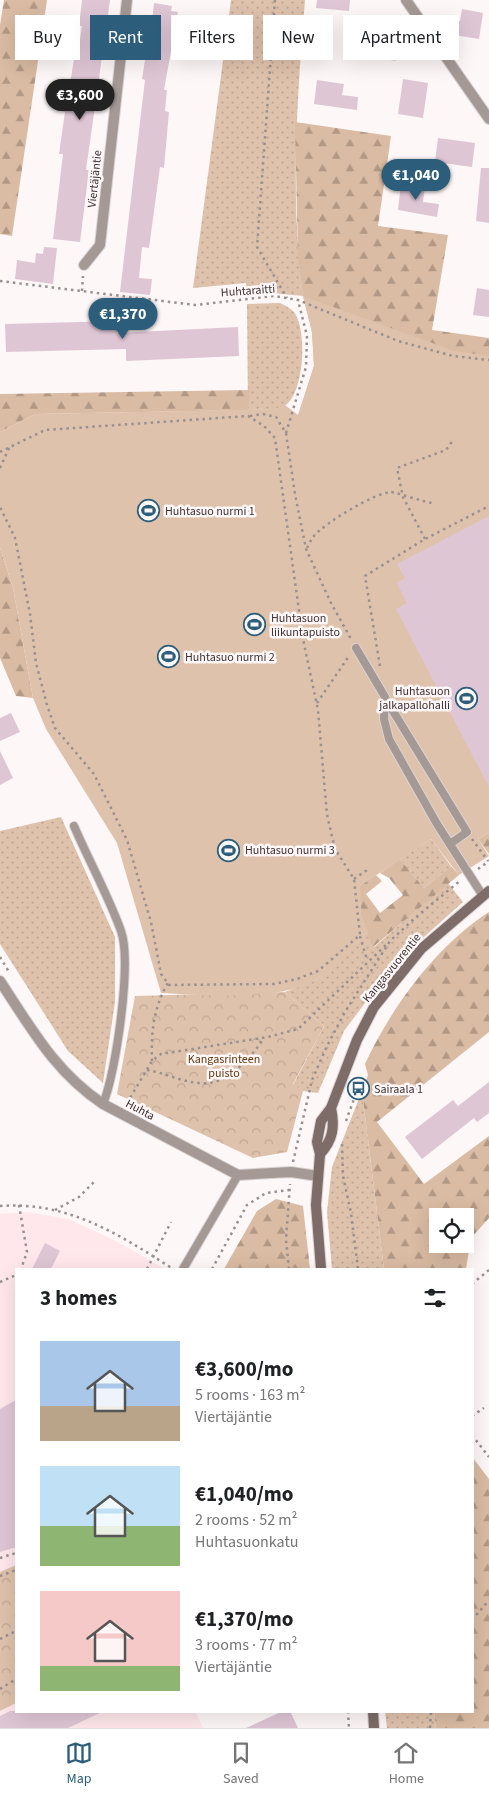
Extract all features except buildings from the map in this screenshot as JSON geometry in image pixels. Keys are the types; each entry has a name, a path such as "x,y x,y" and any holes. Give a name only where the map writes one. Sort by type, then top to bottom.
{"main road":[{"name":"Kangasvuorentie","path":"321,1268 317,1236 320,1154 317,1142 321,1121 331,1108 357,1040 374,1007 421,949 486,894"},
{"name":"Kangasvuorentie","path":"320,1154 336,1136 331,1108"},
{"path":"373,1713 374,1728"}],"street":[{"name":"Viertäjäntie","path":"84,265 100,245 127,0"},
{"path":"406,0 489,119"},
{"name":"Huhta","path":"0,981 55,1063 83,1091 105,1099 238,1175"},
{"path":"238,1175 292,1172 318,1176"}],"lane":[{"path":"356,648 467,832 450,844"},
{"path":"385,698 384,719 389,739 450,844 486,894"},
{"path":"74,826 121,932 125,954 125,974 105,1099"},
{"path":"185,1268 238,1175"}],"path":[{"path":"275,0 257,247 287,298"},
{"name":"Huhtaraitti","path":"0,281 195,305 244,298 274,296 287,298 298,300 398,341 453,356 489,360"},
{"path":"286,434 306,367 307,336 298,300"},
{"path":"0,452 11,444 45,430 263,414 276,416 286,434 294,494 306,549 331,602 356,648 317,703"},
{"path":"248,416 264,426 275,438 303,639 317,703 327,816 335,850 354,879 360,935 367,960"},
{"path":"425,539 403,497 397,468 446,450 454,439"},
{"path":"0,468 11,444"},
{"path":"306,549 313,537 325,526 380,494 393,492 403,497 432,503"},
{"path":"381,670 365,576 425,539 489,506"},
{"path":"0,507 15,538 30,614 36,663 52,720 55,728 94,774 128,840 151,922 161,974 168,983 191,985 274,984 297,979 318,971 360,935"},
{"path":"467,832 489,862"},
{"path":"354,879 370,868"},
{"path":"105,1099 126,1104 152,1061 161,1054 264,1038 298,1029 367,960 390,941"},
{"path":"0,957 10,973"},
{"path":"152,1061 153,1021 160,996 168,983"},
{"path":"147,1070 192,1082 208,1083 234,1070 251,1056 264,1038"},
{"path":"358,1268 351,1214 336,1136 361,1080"},
{"path":"300,1128 319,1132"},
{"path":"285,1161 294,1161"},
{"path":"54,1210 79,1197 94,1182"},
{"path":"213,1268 247,1205 266,1193 289,1190"},
{"path":"19,1205 27,1252 21,1268"},
{"path":"0,1206 19,1205 54,1210 97,1224 171,1268"},
{"path":"147,1268 171,1222"},
{"path":"474,1282 489,1270"},
{"path":"0,1282 15,1276"},
{"path":"474,1415 484,1408"},
{"path":"474,1437 489,1456"},
{"path":"0,1558 15,1553"},
{"path":"0,1576 15,1570"},
{"path":"474,1618 489,1600"},
{"path":"0,1639 15,1632"},
{"path":"0,1689 15,1680"},
{"path":"348,1713 349,1728"},
{"path":"430,1728 431,1713"}],"shaded area":[{"path":"28,1212 68,1219 110,1238 164,1268 15,1268 15,1565 0,1572 0,1214"},
{"path":"15,1704 15,1713 196,1713 203,1728 0,1728 0,1711"}],"green space":[{"path":"4,0 47,0 45,15 15,15 15,60 38,60 12,236 0,234 0,25"},
{"path":"231,0 305,0 304,15 263,15 263,60 300,60 296,185 299,259 303,296 262,292 247,294 246,283 193,288 223,60 253,60 253,15 229,15"},
{"path":"295,122 391,136 378,226 448,235 432,330 489,338 489,370 298,416 314,366 312,332 303,296 298,258"},
{"name":"Huhtasuon liikuntapuisto","path":"303,296 454,351 489,356 489,833 478,839 489,856 459,875 431,839 360,886 361,915 368,931 325,973 304,986 265,994 197,995 161,993 117,843 46,729 33,698 13,588 0,548 0,432 35,414 274,409 285,405 298,415 314,366 312,332"},
{"path":"280,303 293,311 298,319 301,331 302,359 297,386 293,397 283,407 248,410 247,304"},
{"path":"250,390 248,410 35,414 0,432 0,394"},
{"path":"0,548 13,588 33,698 16,696 0,658"},
{"path":"61,817 115,937 115,1002 103,1083 68,1051 0,944 0,831"},
{"path":"489,833 489,854 478,839"},
{"path":"431,839 451,866 424,888 400,859"},
{"path":"400,859 424,888 451,866 459,875 373,947 361,915 359,886 376,875 382,881 366,894 380,913 403,895 389,878 380,873"},
{"path":"448,883 463,902 395,963 344,1031 318,1093 303,1091 293,1085 324,1026 285,992 317,979 368,931 374,947"},
{"path":"489,912 489,1032 377,1122 424,1184 489,1136 489,1218 474,1235 474,1208 429,1208 429,1253 469,1253 466,1268 384,1268 362,1091 368,1075 365,1064 388,1021 433,960 451,942"},
{"name":"Kangasrinteen puisto","path":"285,992 324,1026 293,1084 303,1091 287,1152 253,1158 117,1094 135,996"},
{"path":"362,1091 384,1268 332,1268 327,1212 332,1167"},
{"path":"276,1199 303,1206 310,1268 225,1268 257,1211"},
{"path":"474,1459 489,1479 489,1728 436,1728 434,1713 474,1713"},
{"path":"15,1565 15,1704 0,1711 0,1572"},
{"path":"385,1713 434,1713 436,1728 387,1728"}],"place":[{"name":"Huhtasuo nurmi 1","path":"149,511"},
{"name":"Huhtasuon liikuntapuisto","path":"255,625"},
{"name":"Huhtasuo nurmi 2","path":"169,657"},
{"name":"Huhtasuon jalkapallohalli","path":"466,698"},
{"name":"Huhtasuo nurmi 3","path":"229,850"},
{"name":"Sairaala 1","path":"358,1089"}]}
